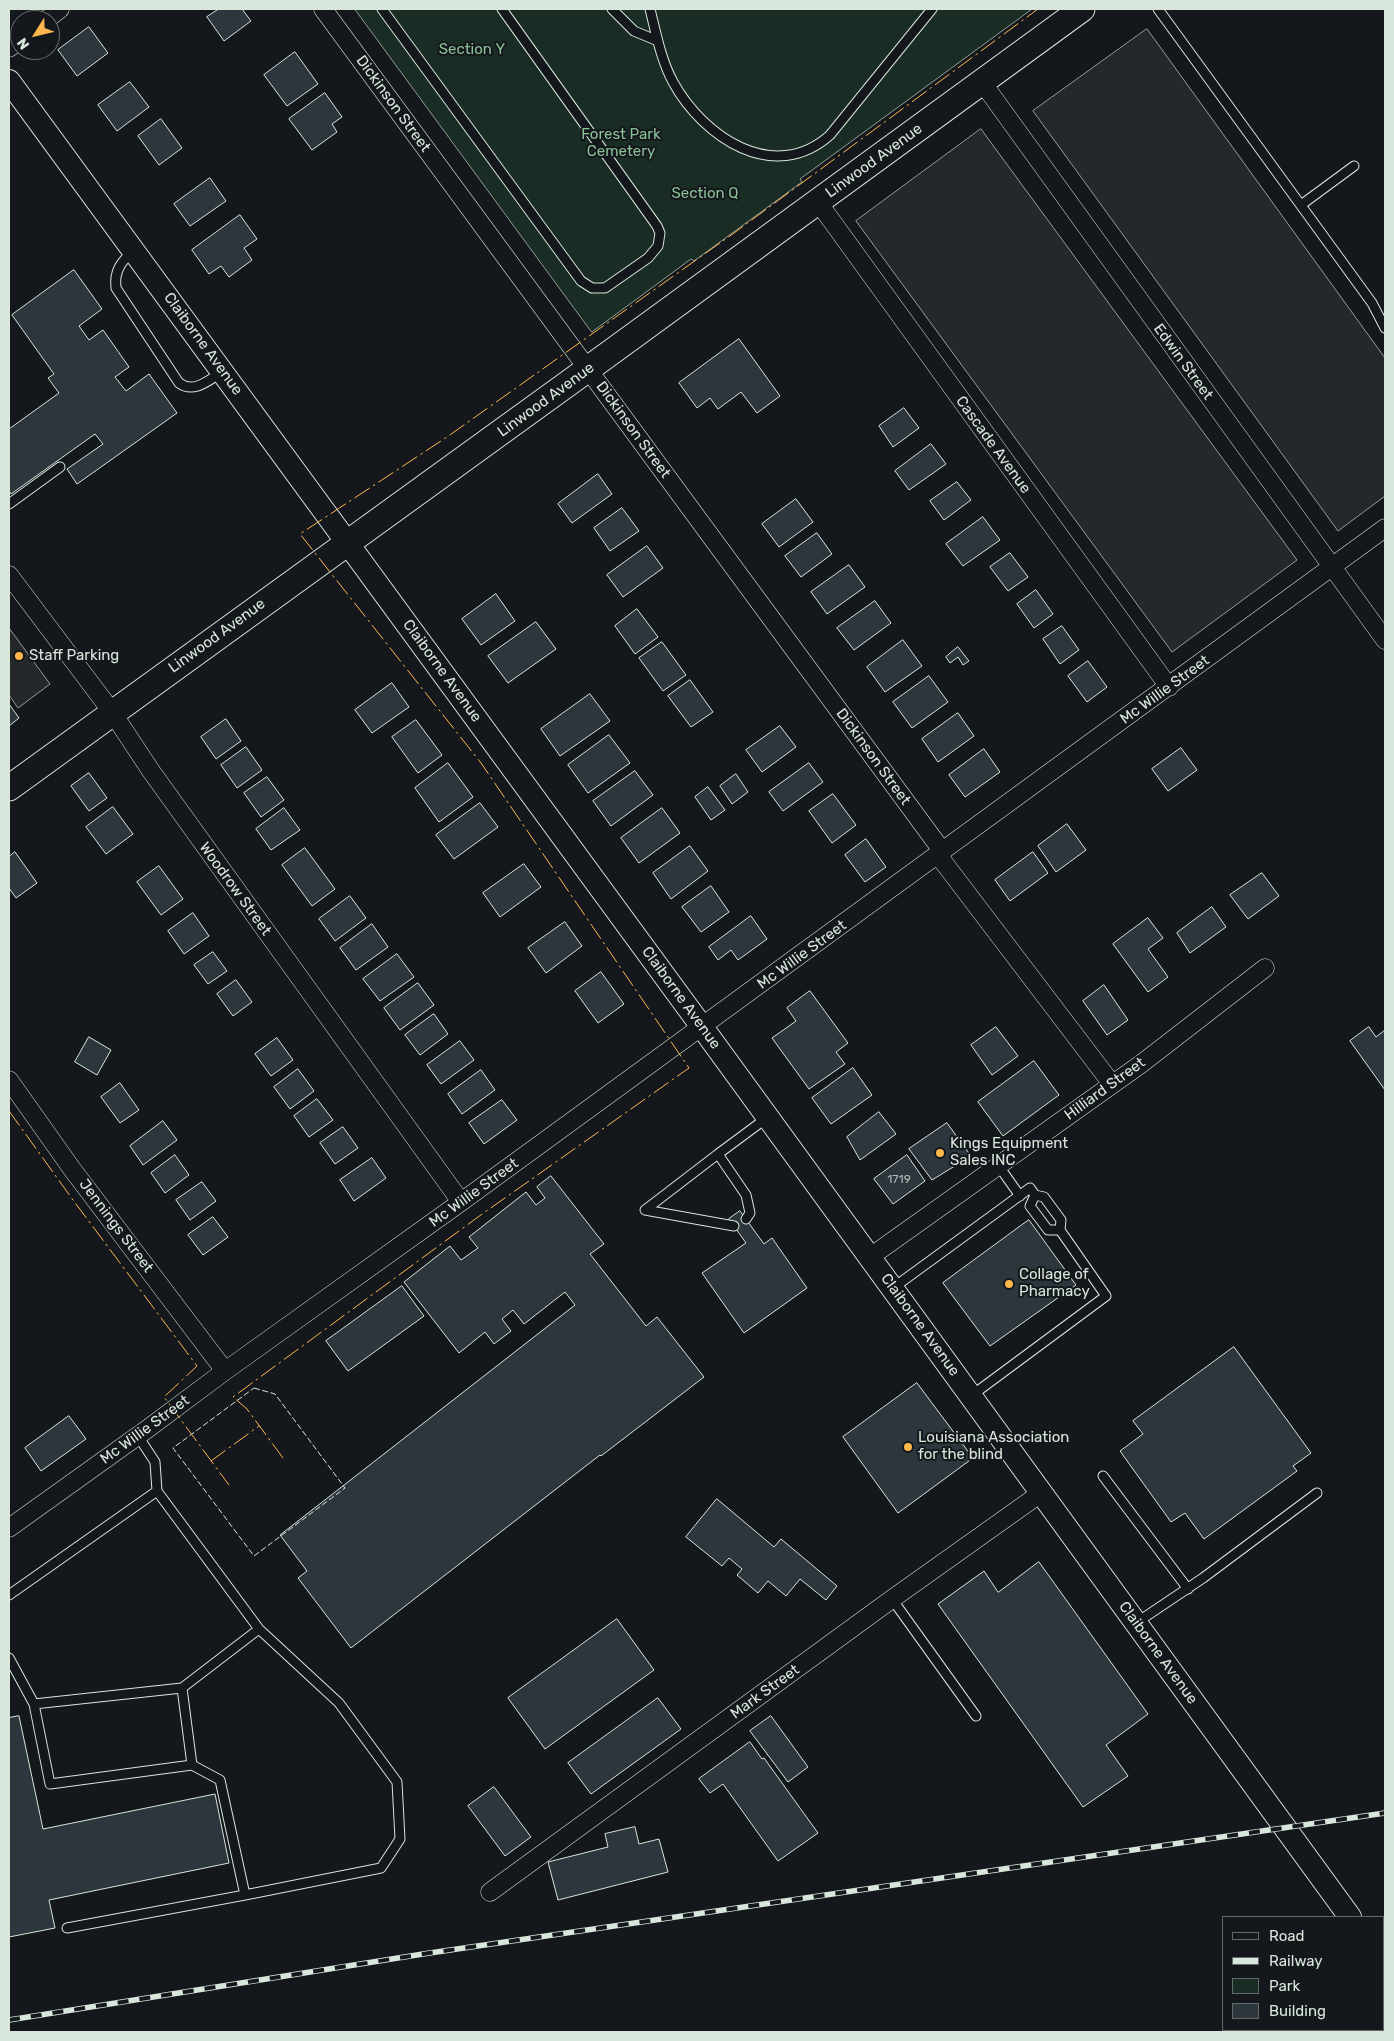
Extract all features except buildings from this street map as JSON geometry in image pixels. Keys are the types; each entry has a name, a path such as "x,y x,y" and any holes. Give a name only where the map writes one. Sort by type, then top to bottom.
{"main road":[{"name":"Linwood Avenue","path":"9,788 1082,9"}],"street":[{"name":"Dickinson Street","path":"323,9 941,854 1112,1084"},
{"name":"Claiborne Avenue","path":"9,82 348,542 1349,1916"},
{"name":"Edwin Street","path":"982,82 1385,640"},
{"name":"Cascade Avenue","path":"818,202 1169,687"},
{"name":"Mc Willie Street","path":"9,1528 941,854 1385,528"},
{"name":"Woodrow Street","path":"9,575 112,712 168,796 461,1202"},
{"name":"Hilliard Street","path":"870,1257 1112,1084 1265,968"},
{"name":"Jennings Street","path":"9,1080 72,1169 225,1371"},
{"name":"Mark Street","path":"490,1892 892,1599 1042,1493"}],"lane":[{"path":"382,9 581,281 592,288 605,288 654,252 660,239 657,226 502,9"},
{"path":"612,9 634,31 658,41"},
{"path":"650,9 658,41 672,81 686,103 704,122 726,140 745,150 770,157 789,156 808,150 830,136 932,9"},
{"path":"1158,9 1372,303 1385,328"},
{"path":"1300,204 1354,166"},
{"path":"134,251 120,265 116,273 116,288 179,383 188,387 194,387 222,372"},
{"path":"9,504 60,467"},
{"path":"734,1226 644,1210 768,1117"},
{"path":"718,1154 746,1195 750,1213 746,1218"},
{"path":"998,1166 1020,1196"},
{"path":"892,1288 1030,1188 1035,1195 1044,1197 1060,1220 1060,1230 1106,1296 971,1396"},
{"path":"1035,1195 1030,1206 1048,1230 1060,1230"},
{"path":"66,1928 382,1868 400,1839 397,1782 339,1703 259,1629 157,1492 156,1462 138,1436"},
{"path":"1102,1476 1188,1589"},
{"path":"9,1595 157,1492"},
{"path":"1136,1623 1188,1589 1317,1493"},
{"path":"892,1599 976,1716"},
{"path":"34,1704 182,1688 259,1629"},
{"path":"9,1658 34,1704 50,1784 192,1765 220,1780 245,1895"},
{"path":"182,1688 192,1765"}],"green space":[{"name":"Forest Park Cemetery","path":"355,9 1032,9 800,179 802,182 694,261 691,259 592,332"}],"shaded area":[{"path":"1147,29 1385,358 1385,496 1338,531 1033,111"},
{"path":"981,129 1297,560 1172,652 856,221"},
{"name":"Staff Parking","path":"9,628 50,684 18,708 9,695"}],"railway":[{"path":"9,2020 423,1954 1385,1813"}],"fence":[{"path":"254,1388 275,1394 345,1488 254,1556 173,1448 254,1388"}],"power":[{"path":"283,1458 247,1409 233,1397 478,1217 689,1068 481,763 300,534 447,437 734,233 1038,9"},
{"path":"9,1111 197,1366 164,1397 229,1485"},
{"path":"211,1461 259,1426"}],"place":[{"name":"Staff Parking","path":"19,656"},
{"name":"Kings Equipment Sales INC","path":"940,1153"},
{"name":"Collage of Pharmacy","path":"1009,1284"},
{"name":"Louisiana Association for the blind","path":"908,1447"}],"park label":[{"name":"Section Y","path":"472,50"},
{"name":"Section Q","path":"705,194"}]}
